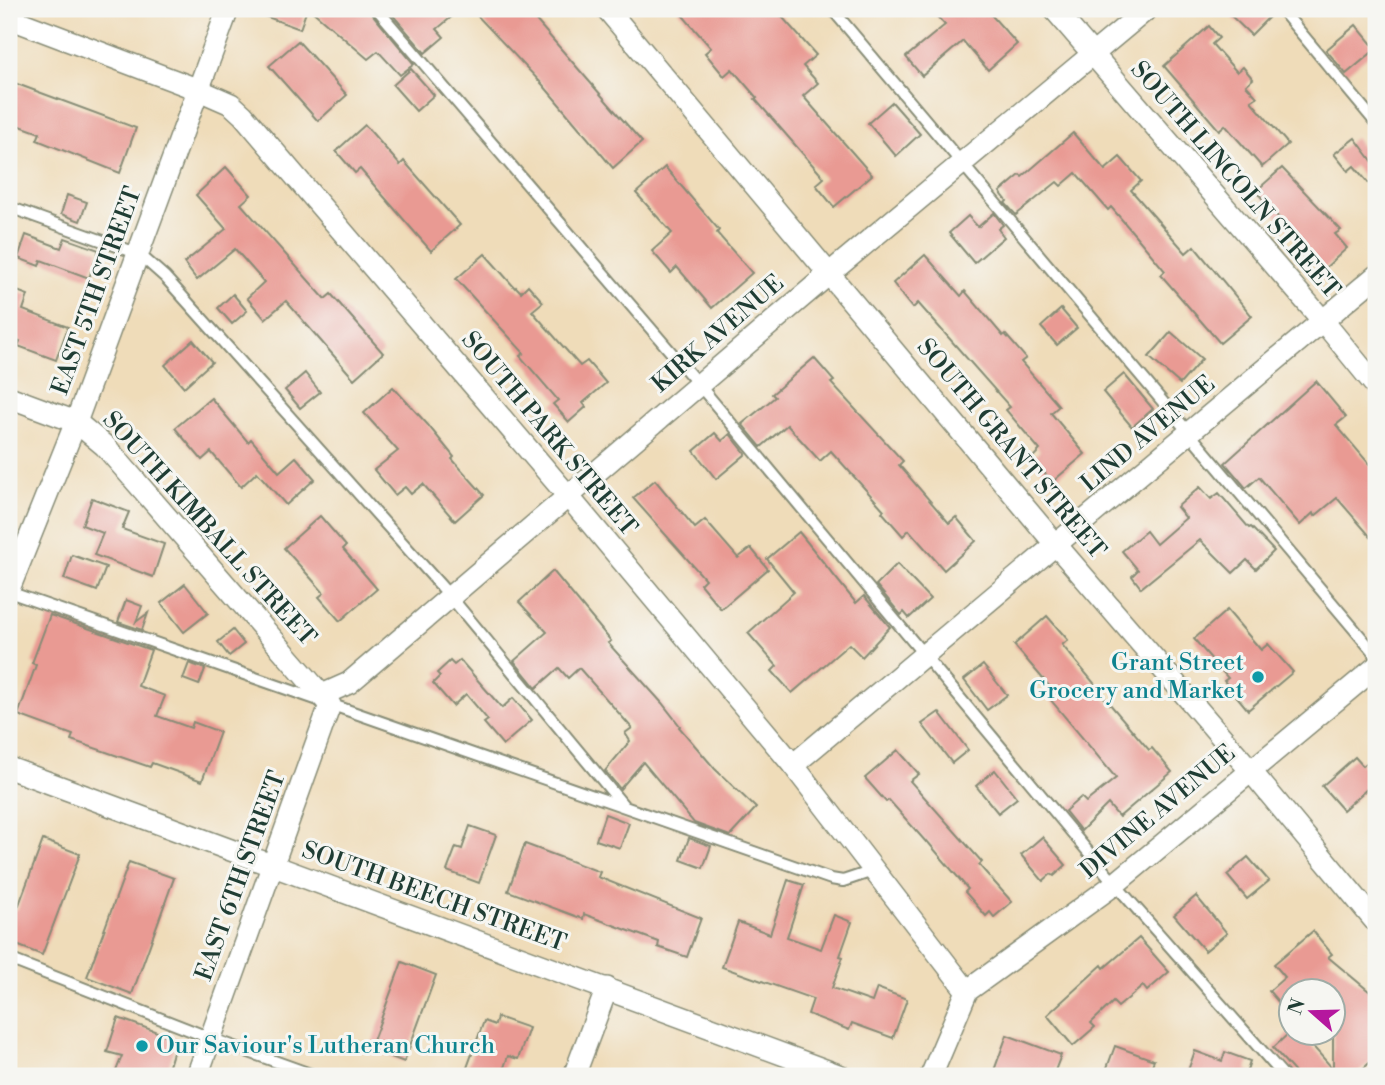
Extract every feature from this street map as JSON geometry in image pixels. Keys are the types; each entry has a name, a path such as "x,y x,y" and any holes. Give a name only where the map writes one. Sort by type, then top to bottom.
{"street":[{"name":"EAST 5TH STREET","path":"9,590 76,422 228,9"},
{"name":"SOUTH GRANT STREET","path":"607,9 1376,922"},
{"name":"SOUTH LINCOLN STREET","path":"1054,9 1376,386"},
{"name":"KIRK AVENUE","path":"326,700 700,386 830,273 1147,9"},
{"name":"SOUTH PARK STREET","path":"9,18 199,90 231,104 243,115 793,765 967,992"},
{"name":"LIND AVENUE","path":"793,765 1376,276"},
{"name":"SOUTH KIMBALL STREET","path":"9,397 76,422 105,446 326,700"},
{"name":"DIVINE AVENUE","path":"967,992 1115,884 1376,667"},
{"name":"EAST 6TH STREET","path":"197,1076 273,866 326,700"},
{"name":"SOUTH BEECH STREET","path":"9,768 841,1076"},
{"path":"574,1076 607,988"},
{"path":"931,1076 967,992"}],"lane":[{"path":"376,9 700,386 1115,884 1284,1076"},
{"path":"832,9 1376,655"},
{"path":"1281,9 1376,123"},
{"path":"9,207 139,254 165,276 450,596 623,806"},
{"path":"9,590 831,879 843,881 873,871"},
{"path":"9,959 210,1038 316,1076"}],"building":[{"path":"251,9 307,9 300,29"},
{"path":"310,9 368,9 414,64 400,75 378,51 368,59"},
{"path":"395,9 461,9 437,29 444,37 425,53 391,13"},
{"path":"471,9 544,9 534,18 642,142 613,168 543,85"},
{"path":"677,9 775,9 816,55 803,66 818,83 803,96 872,175 834,207 816,185 824,178 732,69 724,76 705,53 711,48"},
{"path":"930,9 986,9 1017,44 988,70 963,41 922,76 906,57 945,25"},
{"path":"1224,9 1273,9 1274,12 1251,35"},
{"path":"1356,25 1376,49 1346,74 1326,50"},
{"path":"1209,26 1219,38 1212,44 1237,72 1243,67 1253,79 1246,85 1257,97 1251,101 1288,144 1262,167 1225,125 1219,130 1164,66"},
{"path":"298,41 347,95 318,121 269,66"},
{"path":"411,69 434,95 416,111 393,85"},
{"path":"9,81 136,128 120,173 37,140 40,133 9,122"},
{"path":"892,102 920,134 896,156 868,123"},
{"path":"365,125 400,165 404,161 460,225 431,251 360,169 355,173 336,151"},
{"path":"1073,133 1105,170 1120,157 1141,181 1131,190 1186,253 1194,246 1252,316 1220,343 1161,275 1165,271 1135,235 1111,207 1108,210 1076,173 1061,186 1057,182 1016,215 1005,203 1007,201 1000,192 1020,175 1022,177"},
{"path":"1355,138 1376,166 1376,192 1354,166 1348,171 1334,154"},
{"path":"226,167 251,195 241,204 325,299 331,294 383,353 354,379 286,301 265,319 247,298 264,282 235,249 197,280 184,263 226,229 196,195"},
{"path":"665,167 752,273 712,308 677,267 671,273 652,251 672,233 636,193"},
{"path":"1282,168 1341,230 1335,234 1347,248 1323,270 1256,191"},
{"path":"67,195 87,202 80,221 61,214"},
{"path":"994,213 1003,225 998,229 1004,237 974,263 949,233 968,216 978,227"},
{"path":"26,235 61,248 65,238 99,250 89,278 41,260 39,266 18,258"},
{"path":"485,254 515,288 521,292 528,285 543,302 532,311 580,366 587,361 606,383 583,403 586,407 569,422 553,404 558,400 520,356 524,353 456,279"},
{"path":"925,255 961,296 965,291 1003,336 1005,334 1026,358 1021,362 1059,406 1051,413 1085,454 1052,482 1032,458 1040,450 1006,410 1010,407 918,303 913,308 893,283"},
{"path":"9,288 28,295 23,310 68,327 56,360 18,346 20,341 12,338 11,343 9,342"},
{"path":"233,294 247,311 232,324 218,308"},
{"path":"1061,309 1077,328 1057,345 1041,327"},
{"path":"1171,332 1202,359 1180,384 1149,357"},
{"path":"193,340 212,362 184,387 165,365"},
{"path":"814,358 834,381 831,383 903,461 899,465 949,523 956,517 976,541 944,570 909,530 903,536 882,512 884,510 831,451 820,461 787,425 761,447 742,424 775,397 772,394"},
{"path":"305,373 320,392 300,408 285,390"},
{"path":"1124,374 1153,409 1132,427 1103,392"},
{"path":"1316,381 1346,417 1336,425 1376,472 1376,543 1337,498 1300,525 1259,477 1246,488 1225,463"},
{"path":"393,387 428,425 454,457 452,459 484,495 455,521 423,484 411,494 405,487 395,495 374,470 398,451 364,413"},
{"path":"211,398 248,442 251,439 279,472 296,457 315,479 286,505 257,472 241,487 211,452 202,460 175,428"},
{"path":"715,433 722,441 730,434 746,454 716,479 694,451"},
{"path":"655,480 695,528 705,520 738,558 751,548 768,569 721,609 700,584 705,579 633,498"},
{"path":"1200,487 1211,499 1219,493 1249,528 1274,551 1256,569 1247,560 1233,573 1200,540 1141,588 1132,576 1138,570 1122,551 1146,531 1156,544 1186,518 1177,507"},
{"path":"92,498 129,512 122,529 164,544 153,577 94,555 103,533 82,525"},
{"path":"320,516 346,546 343,549 377,589 340,621 319,597 324,593 284,548"},
{"path":"799,532 856,603 864,596 890,627 862,657 849,644 792,693 772,671 777,666 748,633 794,592 767,559"},
{"path":"72,555 106,567 97,591 64,579"},
{"path":"897,564 930,599 909,618 904,612 901,615 876,585"},
{"path":"553,571 611,641 608,643 662,703 679,727 715,769 756,808 730,836 694,823 643,762 620,789 605,771 630,741 625,733 632,728 579,668 568,678 559,668 536,688 514,661 547,632 519,602"},
{"path":"185,584 208,613 184,632 161,603"},
{"path":"126,600 142,606 136,622 148,613 142,630 118,622"},
{"path":"1227,610 1261,650 1268,644 1293,672 1248,710 1224,681 1228,678 1194,639"},
{"path":"50,615 151,650 138,686 165,696 157,716 191,728 193,722 220,732 202,781 152,763 150,767 71,740 73,735 18,715 36,665 32,663"},
{"path":"1047,616 1068,640 1062,645 1097,689 1149,750 1152,748 1172,772 1119,817 1108,804 1081,831 1065,811 1081,797 1086,802 1116,778 1044,692 1050,687 1014,645"},
{"path":"233,630 244,644 229,656 218,642"},
{"path":"460,660 502,708 513,698 532,720 503,745 484,723 488,720 466,694 453,706 433,683 440,676 437,673 450,661 454,665"},
{"path":"189,663 205,669 199,685 183,679"},
{"path":"983,665 1007,695 987,710 964,680"},
{"path":"939,712 968,750 952,763 922,724"},
{"path":"898,750 919,774 910,781 982,862 979,865 1012,902 994,917 990,912 986,916 965,892 968,889 927,841 865,778"},
{"path":"1376,755 1376,800 1367,789 1343,810 1322,786 1355,757 1363,766"},
{"path":"995,770 1017,798 998,813 976,786"},
{"path":"605,814 629,823 620,848 596,840"},
{"path":"470,826 496,835 479,883 447,871 456,847 462,849"},
{"path":"1042,837 1066,865 1054,876 1051,874 1043,881 1021,855"},
{"path":"689,838 711,846 703,868 681,860"},
{"path":"43,840 80,854 42,955 9,942 9,907 17,910"},
{"path":"525,844 600,872 598,877 701,918 687,957 658,947 659,942 584,914 583,919 508,891"},
{"path":"1248,857 1269,881 1247,899 1227,875"},
{"path":"129,862 174,878 132,994 87,977"},
{"path":"788,880 804,885 787,937 821,949 834,915 852,922 832,988 872,1002 877,988 907,999 893,1038 852,1023 849,1030 808,1014 813,999 722,967 738,922 770,934"},
{"path":"1196,896 1227,933 1205,951 1174,915"},
{"path":"1313,931 1332,954 1328,957 1376,997 1376,1057 1355,1076 1298,1076 1273,1048 1276,1045 1312,1046 1333,1069 1333,1046 1346,1046 1346,976 1284,976 1274,964"},
{"path":"1139,938 1169,972 1147,991 1143,986 1118,1007 1113,1002 1091,1023 1095,1027 1073,1046 1047,1015 1102,965 1104,968"},
{"path":"402,962 436,975 404,1062 370,1049"},
{"path":"1276,985 1276,999 1269,991"},
{"path":"497,1017 529,1028 518,1059 508,1056 501,1076 464,1076 484,1021 495,1025"},
{"name":"Our Saviour's Lutheran Church","path":"118,1018 177,1039 166,1076 114,1076 122,1056 107,1052"},
{"path":"1007,1035 1061,1055 1053,1076 992,1076"},
{"path":"1115,1046 1154,1060 1148,1076 1104,1076"},
{"path":"1195,1051 1222,1061 1225,1052 1250,1061 1247,1070 1259,1076 1186,1076"}],"place":[{"name":"Grant Street Grocery and Market","path":"1258,677"},
{"name":"Our Saviour's Lutheran Church","path":"142,1046"}]}
